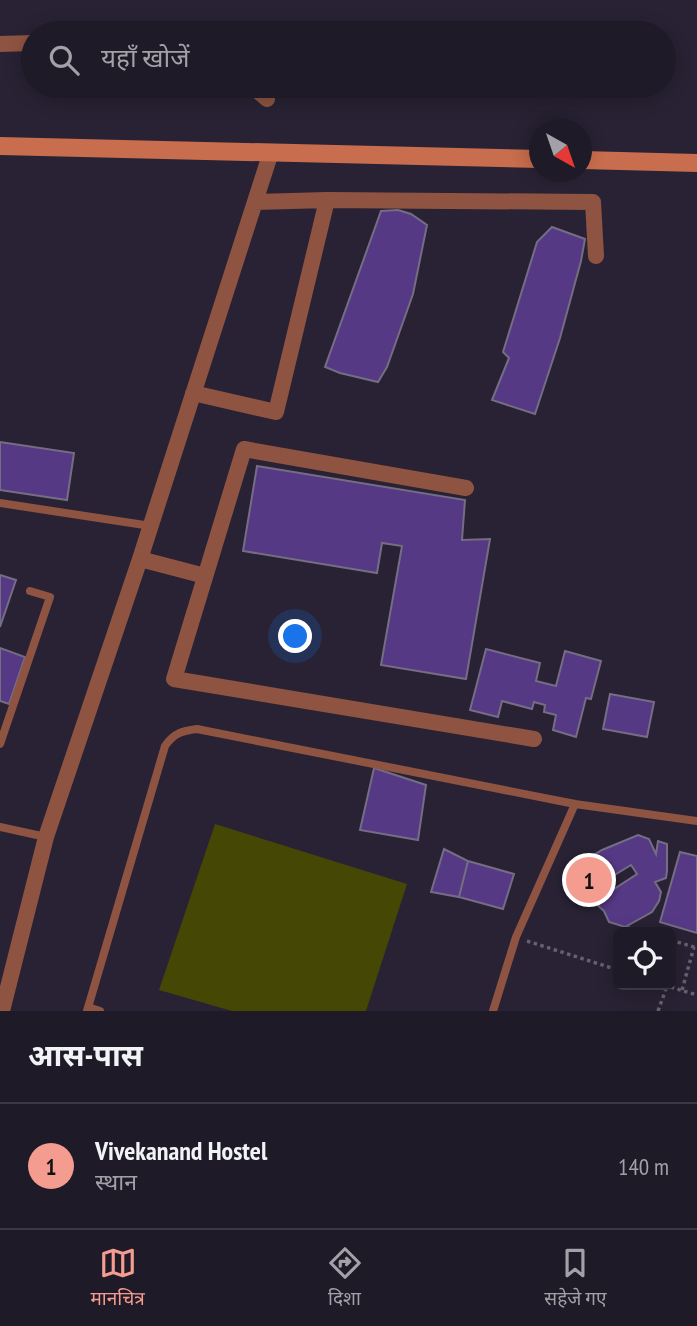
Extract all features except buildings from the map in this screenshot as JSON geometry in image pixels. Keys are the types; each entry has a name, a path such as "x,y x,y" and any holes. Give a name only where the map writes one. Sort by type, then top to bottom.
{"street":[{"path":"0,44 21,43"},
{"path":"0,146 529,159"},
{"path":"2,1011 46,837 140,559 271,152"},
{"path":"592,160 697,163"},
{"path":"193,393 276,412 327,200"},
{"path":"255,202 593,202 596,256"},
{"path":"466,488 244,449 174,679 534,739"},
{"path":"140,559 205,576"}],"lane":[{"path":"0,503 150,526"},
{"path":"0,744 50,597 30,591"},
{"path":"100,1011 87,1009 165,746 171,737 180,731 197,729 575,804 697,821"},
{"path":"493,1011 516,937 575,804"},
{"path":"0,827 46,837"}],"path":[{"path":"516,937 613,969"},
{"path":"676,942 696,948 682,990"},
{"path":"676,988 697,995"},
{"path":"658,1011 664,990"}],"shaded area":[{"path":"215,824 407,884 366,1011 232,1011 159,990"}],"place":[{"name":"Vivekanand Hostel","path":"589,880"}]}
